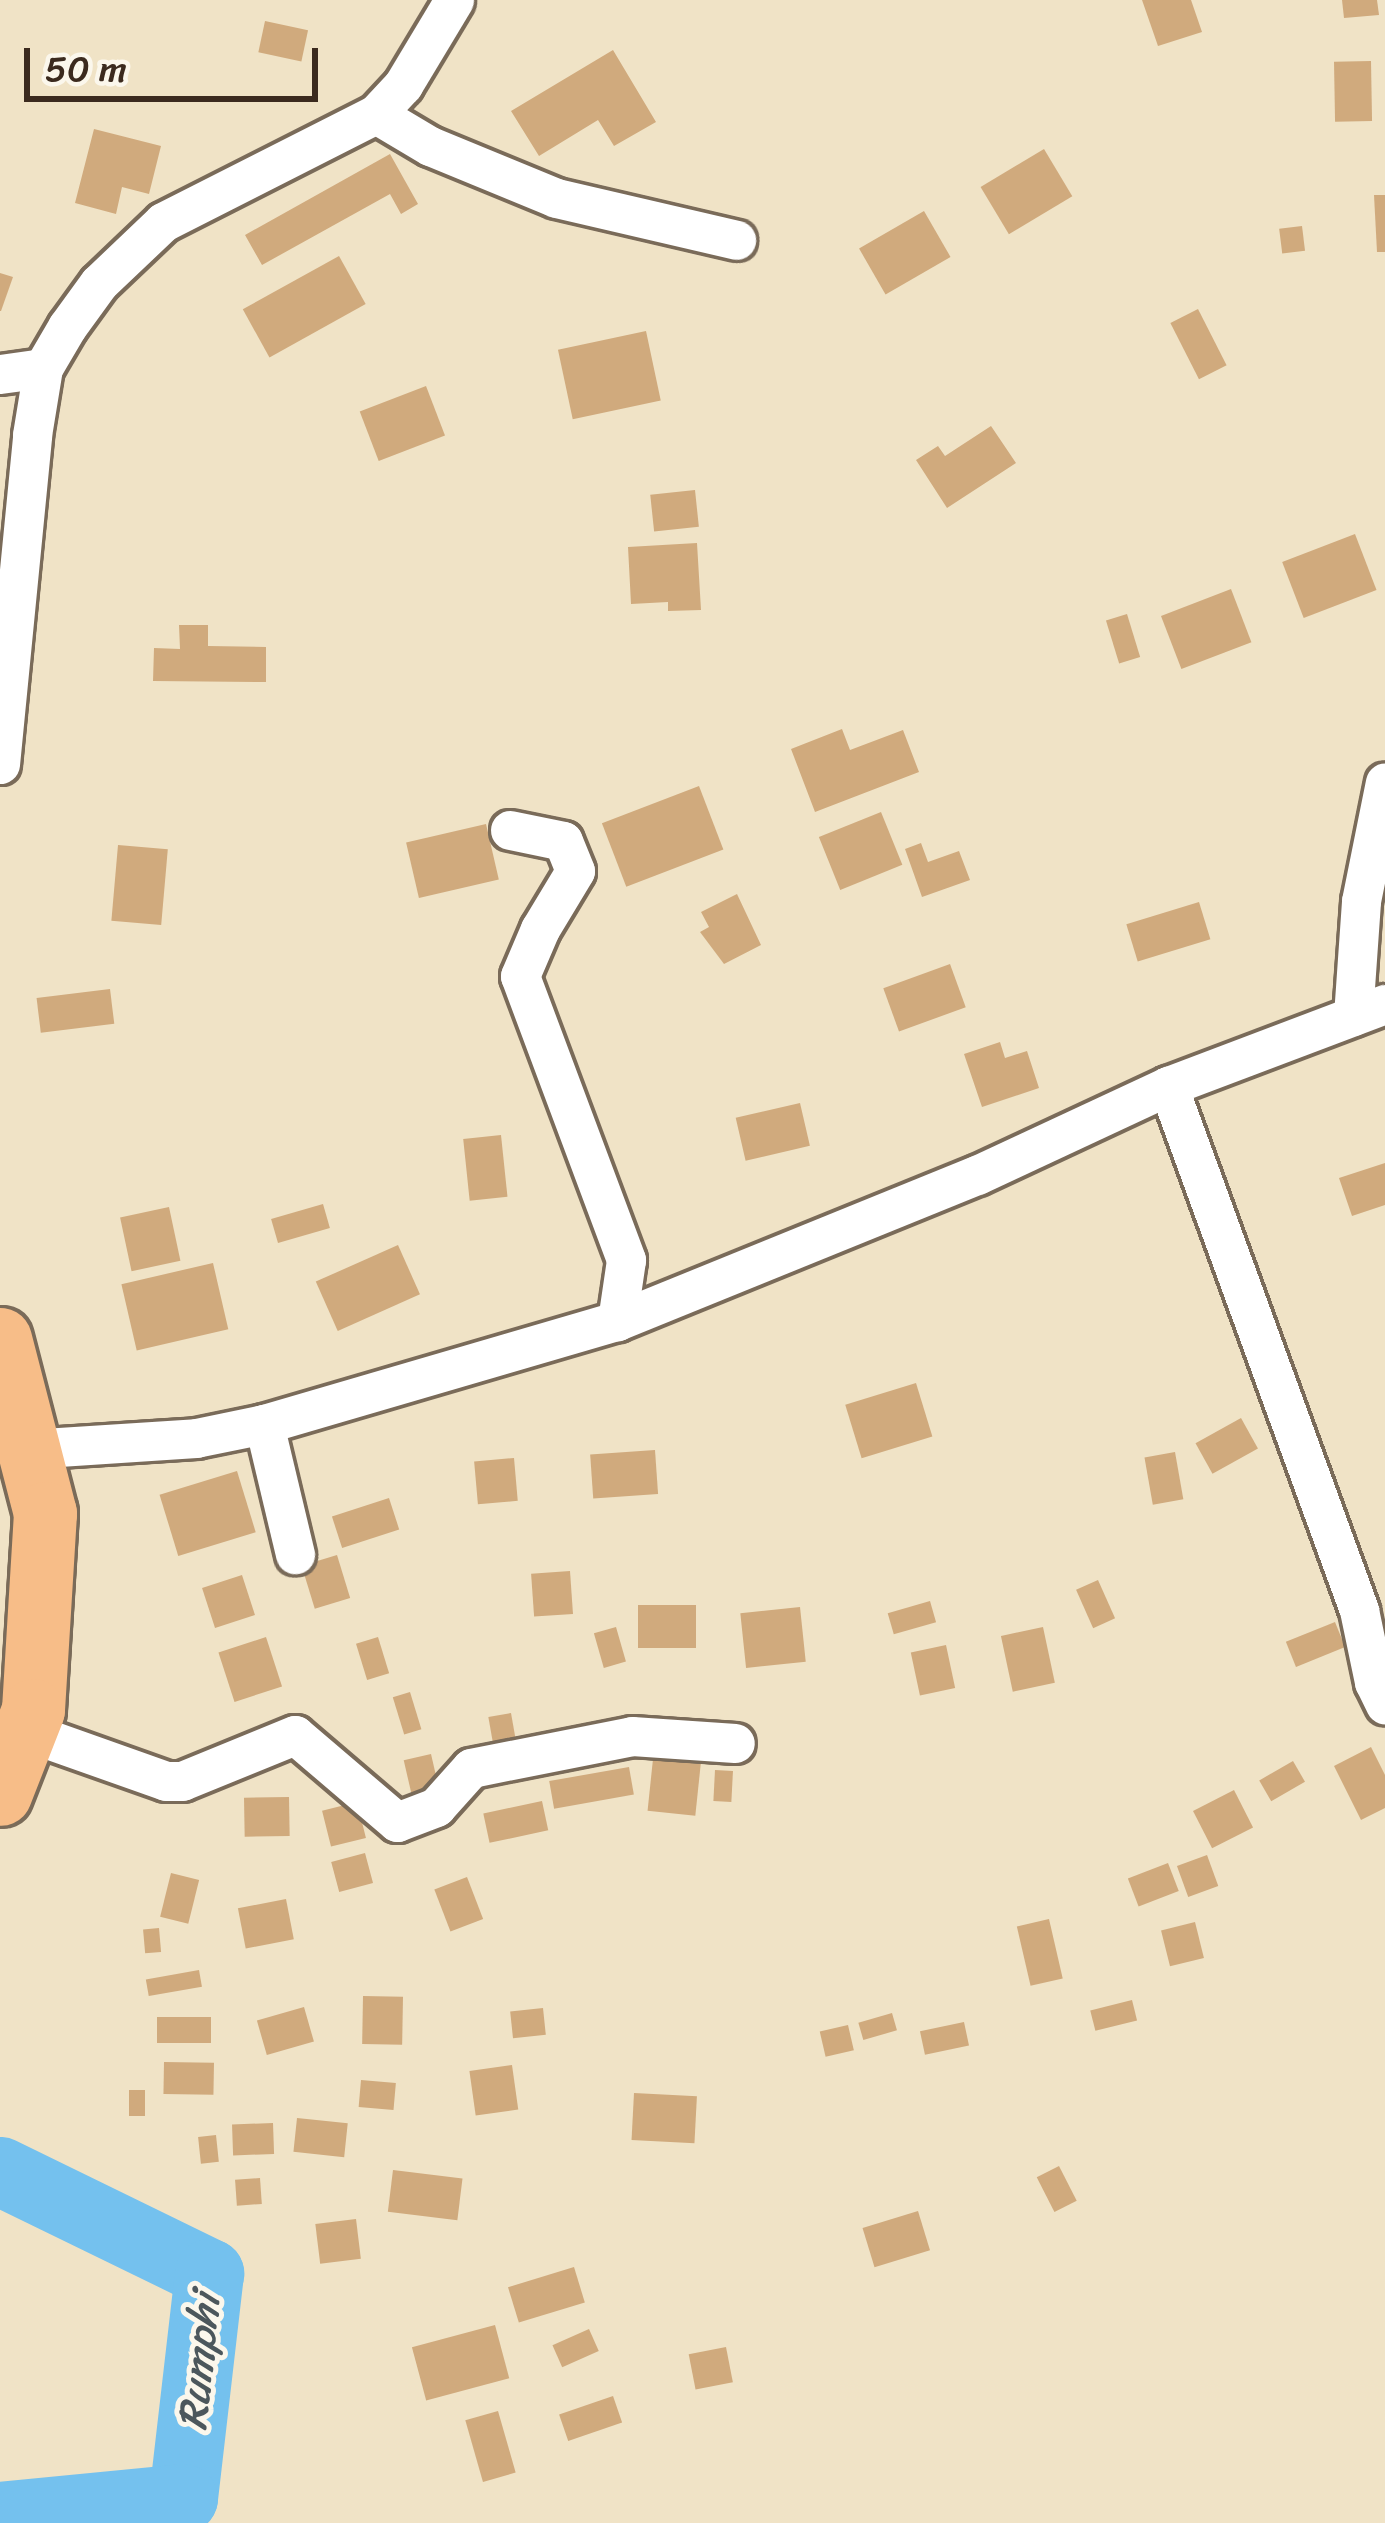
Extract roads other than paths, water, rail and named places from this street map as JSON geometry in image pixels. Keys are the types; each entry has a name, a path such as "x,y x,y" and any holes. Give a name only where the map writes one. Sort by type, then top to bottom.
{"main road":[{"path":"0,1339 45,1513 33,1710 0,1794"}],"street":[{"path":"0,764 43,368 99,283 163,223 376,114 403,85 436,11"},
{"path":"376,114 430,146 556,198 736,240"},
{"path":"0,374 43,368"},
{"path":"28,1449 196,1438 264,1424 617,1321 976,1175 1168,1086 1369,1010 1361,901 1385,782"},
{"path":"510,830 563,841 575,871 540,929 520,976 626,1259 617,1321"},
{"path":"1168,1086 1359,1610 1374,1682 1385,1705"},
{"path":"264,1424 295,1554"},
{"path":"25,1731 166,1780 182,1781 295,1735 397,1822 436,1807 471,1768 632,1736 735,1743"}],"waterway":[{"name":"Rumphi","path":"0,2171 209,2273 183,2498 0,2516"}]}
